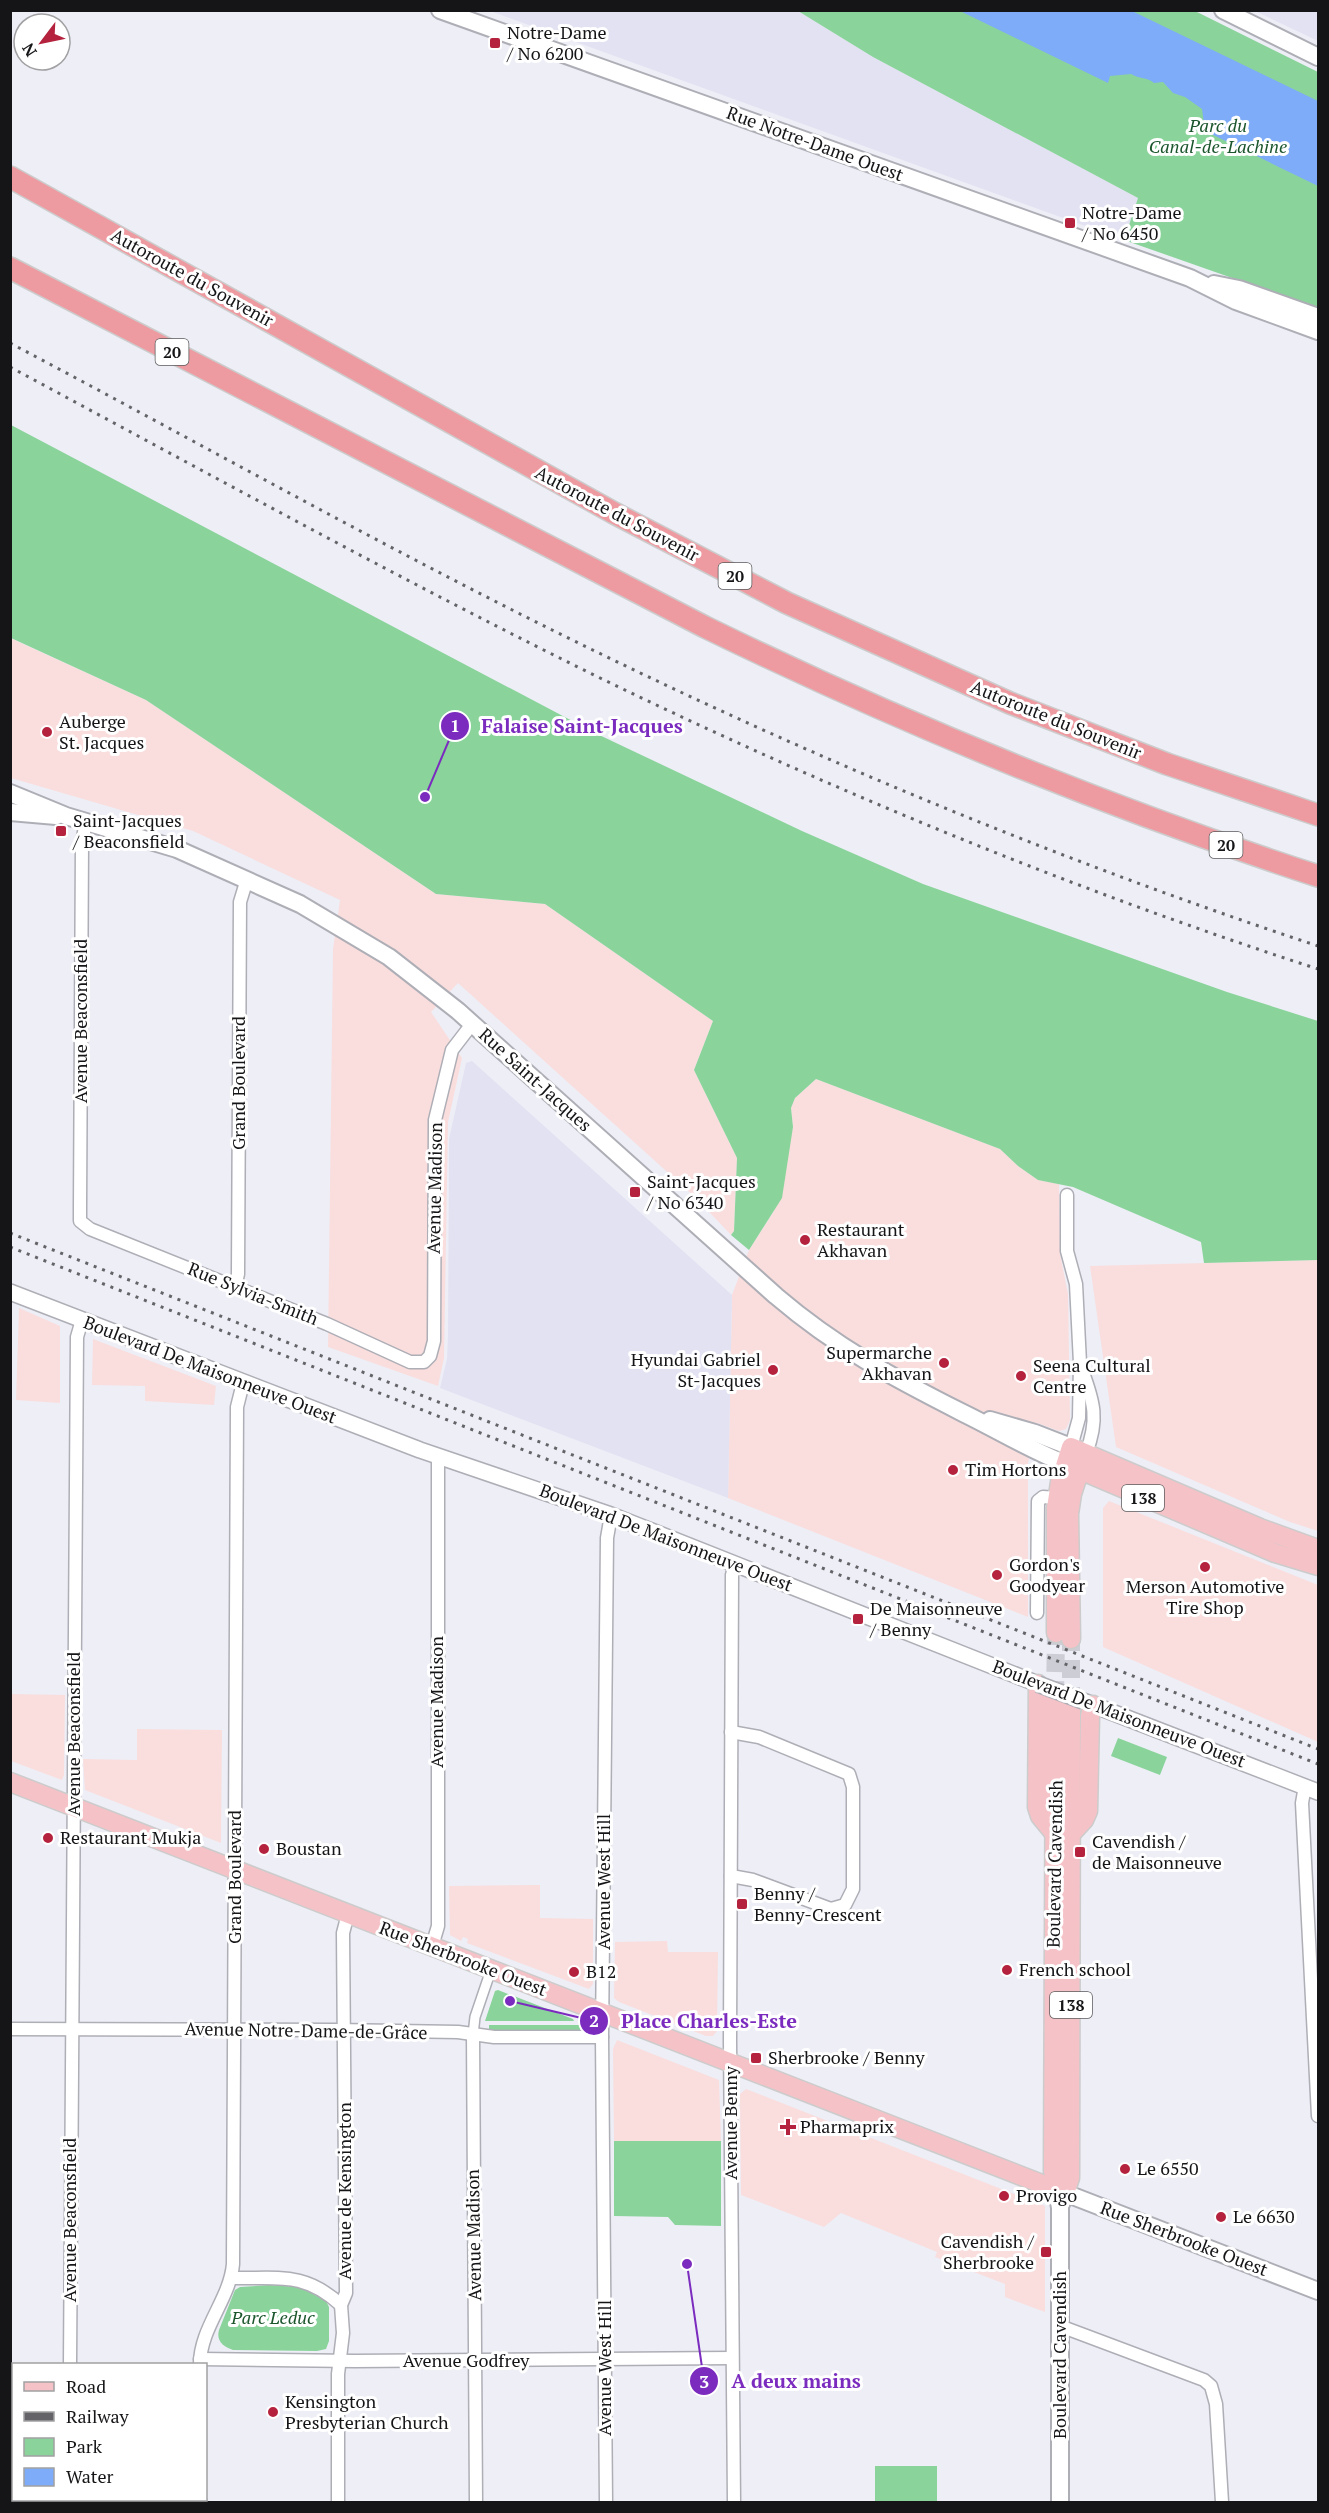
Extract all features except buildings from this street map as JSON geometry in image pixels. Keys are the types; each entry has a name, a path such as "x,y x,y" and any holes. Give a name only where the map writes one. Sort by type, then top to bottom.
{"highway":[{"name":"Autoroute du Souvenir","path":"10,177 604,508 788,603 1010,703 1135,752 1318,814"},
{"name":"20","path":"10,268 705,627 814,680 944,738 1088,795 1183,831 1318,876"}],"main road":[{"name":"Rue Notre-Dame Ouest","path":"440,10 1190,278 1236,301 1318,331"},
{"path":"1223,10 1318,57"},
{"name":"Rue Notre-Dame Ouest","path":"1190,278 1239,289 1318,317"},
{"name":"Rue Saint-Jacques","path":"10,793 66,816 177,849 300,904 360,938 413,975 472,1024 795,1312 861,1359 910,1388 963,1413 1031,1450 1076,1459 1318,1548"},
{"name":"Rue Saint-Jacques","path":"10,812 66,816"},
{"path":"1076,1459 1069,1514 1063,1636 1058,1498 1076,1459"},
{"name":"Rue Saint-Jacques","path":"1076,1459 1275,1553 1318,1566"},
{"path":"1038,1684 1037,1807 1040,1816 1063,1833 1084,1820 1088,1811 1090,1716 1076,1702"},
{"name":"Boulevard Cavendish","path":"1060,2502 1061,2197 1070,2178 1063,1833 1076,1702"},
{"name":"Rue Sherbrooke Ouest","path":"10,1782 730,2063 1061,2197 1318,2291"}],"street":[{"name":"Avenue Beaconsfield","path":"80,1221 82,843 86,821"},
{"name":"Grand Boulevard","path":"235,1287 238,1274 240,902 247,879"},
{"name":"Avenue Madison","path":"427,1360 432,1352 434,1341 435,1120 452,1050 472,1024"},
{"path":"1067,1195 1067,1251 1076,1284 1080,1363 1093,1399 1094,1410 1093,1432 1076,1459"},
{"name":"Rue Sylvia-Smith","path":"80,1221 90,1230 327,1324 410,1362 418,1363 427,1360"},
{"name":"Boulevard De Maisonneuve Ouest","path":"10,1292 438,1457 611,1515 1038,1684 1076,1702 1312,1789"},
{"name":"Avenue Beaconsfield","path":"70,2363 77,1337 82,1320"},
{"name":"Grand Boulevard","path":"200,2362 201,2346 210,2322 232,2278 237,1407 243,1383"},
{"name":"Avenue Madison","path":"432,1946 438,1926 438,1457"},
{"path":"1037,1613 1038,1504 1041,1497 1058,1498"},
{"name":"Avenue West Hill","path":"606,2502 602,2037 607,1538 611,1515"},
{"name":"Avenue Benny","path":"734,2502 730,2063 732,1575 735,1564"},
{"path":"731,1732 759,1737 849,1774 853,1787 853,1889 845,1905 831,1909 753,1880 731,1876"},
{"path":"1312,1789 1302,1803 1318,2116"},
{"name":"Avenue de Kensington","path":"338,2502 339,2361 343,2333 341,2305 346,2293 343,1933 348,1914"},
{"name":"Avenue Madison","path":"476,2502 473,2035 475,2017 491,1970"},
{"name":"Avenue Notre-Dame-de-Grâce","path":"10,2029 344,2031 494,2037 602,2037"},
{"path":"232,2278 297,2279 323,2290 341,2305"},
{"path":"1060,2326 1204,2380 1211,2386 1216,2404 1222,2502"},
{"name":"Avenue Godfrey","path":"200,2362 732,2358"}],"shaded area":[{"path":"490,11 798,11 873,57 1138,198 1124,240"},
{"path":"1255,11 1318,11 1318,41"},
{"path":"10,638 146,700 436,894 545,904 713,1021 694,1070 737,1158 734,1231 731,1235 696,1198 458,983 431,1012 462,1058 448,1122 444,1358 438,1386 328,1347 333,949 340,900 193,831 11,778"},
{"path":"472,1061 732,1295 728,1498 440,1388 447,1359 448,1335 449,1139 466,1063"},
{"path":"816,1079 1000,1149 1038,1180 1059,1184 1060,1254 1068,1294 1070,1420 1066,1429 1059,1431 1037,1423 1028,1463 1028,1617 728,1498 732,1295 749,1250 774,1211 793,1127 791,1108 795,1098"},
{"path":"1318,1260 1318,1531 1290,1522 1116,1447 1090,1266"},
{"path":"19,1308 60,1326 60,1403 16,1400"},
{"path":"93,1339 216,1386 214,1405 145,1401 145,1386 92,1385"},
{"path":"1109,1501 1318,1585 1318,1742 1103,1647 1103,1508"},
{"path":"11,1694 65,1695 64,1775 62,1780 11,1761"},
{"path":"137,1729 222,1730 221,1843 85,1790 83,1759 137,1760"},
{"path":"540,1885 540,1918 593,1919 593,1984 589,1989 467,1943 468,1939 463,1937 461,1941 450,1935 449,1886"},
{"path":"667,1941 668,1952 718,1952 717,2031 713,2036 706,2036 614,1998 615,1942"},
{"path":"617,2040 719,2080 721,2141 614,2141 613,2049"},
{"path":"746,2089 1045,2206 1045,2312 1005,2297 1005,2284 935,2257 937,2252 841,2213 824,2227 741,2195 740,2094"}],"green space":[{"name":"Parc du Canal-de-Lachine","path":"798,11 1195,11 1318,72 1318,308 1124,240 1138,198 873,57"},
{"path":"11,425 595,733 802,831 923,884 1227,992 1318,1021 1318,1260 1204,1263 1201,1242 1073,1187 1038,1180 1000,1149 816,1079 795,1098 791,1108 793,1127 782,1198 749,1250 731,1235 734,1231 737,1158 694,1070 713,1021 545,904 436,894 146,700 11,638"},
{"path":"1118,1738 1167,1757 1160,1775 1111,1756"},
{"path":"498,1990 574,2021 485,2021 495,1991"},
{"path":"489,2025 580,2025 580,2031 489,2030"},
{"path":"614,2141 721,2141 721,2226 675,2225 668,2217 614,2216"},
{"name":"Parc Leduc","path":"269,2285 300,2287 326,2301 329,2307 329,2341 326,2349 317,2351 233,2350 221,2343 219,2330 235,2290 240,2287"},
{"path":"875,2466 937,2466 937,2502 875,2502"}],"water":[{"path":"960,11 1132,11 1318,101 1318,186 1205,131 1202,109 1185,97 1173,93 1163,82 1154,83 1131,74 1110,76 1108,83"}],"tunnel":[{"path":"1055,1699 1056,1633"},
{"path":"1071,1639 1071,1705"}],"railway":[{"path":"10,343 452,579 688,696 865,775 1045,848 1226,915 1318,946"},
{"path":"10,367 447,601 594,675 771,758 1042,871 1318,969"},
{"path":"10,1233 1318,1749"},
{"path":"10,1247 1318,1764"}],"place":[{"name":"Notre-Dame / No 6200","path":"495,43"},
{"name":"Notre-Dame / No 6450","path":"1070,223"},
{"name":"Auberge St. Jacques","path":"47,732"},
{"name":"Falaise Saint-Jacques","path":"425,797"},
{"name":"Saint-Jacques / Beaconsfield","path":"61,831"},
{"name":"Saint-Jacques / No 6340","path":"635,1192"},
{"name":"Restaurant Akhavan","path":"805,1240"},
{"name":"Supermarche Akhavan","path":"944,1363"},
{"name":"Hyundai Gabriel St-Jacques","path":"773,1370"},
{"name":"Seena Cultural Centre","path":"1021,1376"},
{"name":"Tim Hortons","path":"953,1470"},
{"name":"Merson Automotive Tire Shop","path":"1205,1567"},
{"name":"Gordon's Goodyear","path":"997,1575"},
{"name":"De Maisonneuve / Benny","path":"858,1619"},
{"name":"Restaurant Mukja","path":"48,1838"},
{"name":"Boustan","path":"264,1849"},
{"name":"Cavendish / de Maisonneuve","path":"1080,1852"},
{"name":"Benny / Benny-Crescent","path":"742,1904"},
{"name":"French school","path":"1007,1970"},
{"name":"B12","path":"574,1972"},
{"name":"Place Charles-Este","path":"510,2001"},
{"name":"Sherbrooke / Benny","path":"756,2058"},
{"name":"Pharmaprix","path":"788,2127"},
{"name":"Le 6550","path":"1125,2169"},
{"name":"Provigo","path":"1004,2196"},
{"name":"Le 6630","path":"1221,2217"},
{"name":"Cavendish / Sherbrooke","path":"1046,2252"},
{"name":"A deux mains","path":"687,2264"},
{"name":"Kensington Presbyterian Church","path":"273,2412"}]}
